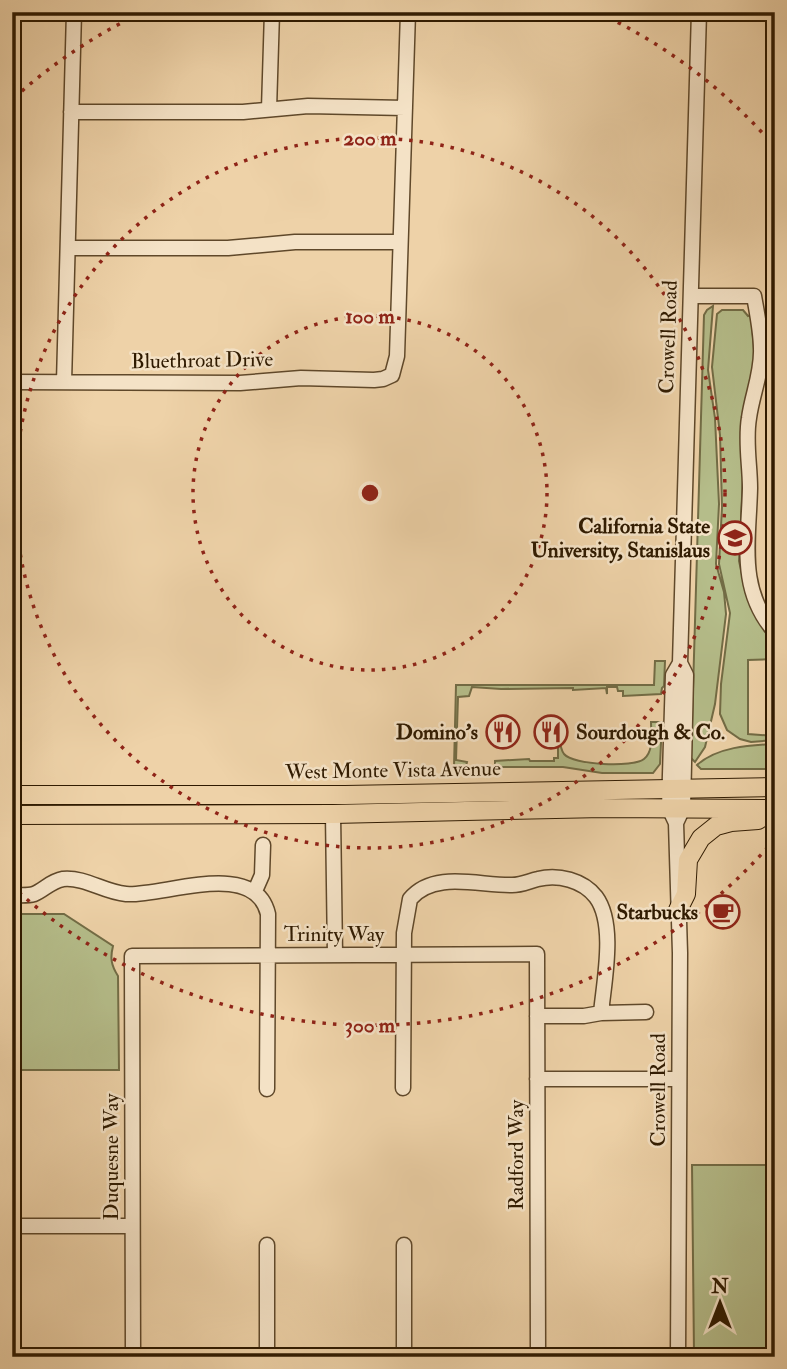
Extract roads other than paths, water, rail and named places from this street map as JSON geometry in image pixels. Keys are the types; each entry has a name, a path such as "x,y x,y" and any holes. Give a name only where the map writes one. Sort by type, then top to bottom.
{"main road":[{"name":"West Monte Vista Avenue","path":"12,794 345,795 775,786"},
{"name":"West Monte Vista Avenue","path":"12,816 676,813 774,809"},
{"path":"678,910 686,894 686,871 690,855 701,838 716,826 758,820 774,809"}],"street":[{"path":"64,382 74,12"},
{"path":"269,109 272,12"},
{"path":"68,248 228,248 295,242 400,242 408,12"},
{"name":"Crowell Road","path":"678,1357 676,813 686,675 680,663 699,12"},
{"path":"71,112 235,112 308,106 405,108"},
{"name":"Bluethroat Drive","path":"12,382 240,383 301,378 383,379 391,374 397,356 400,242"},
{"path":"691,296 754,296 761,349 758,380 748,423 750,485 746,558 750,590 766,621 775,632"},
{"path":"333,814 335,955"},
{"path":"255,891 262,876 263,845"},
{"path":"403,1088 403,954 410,899 422,888 447,882 512,885 548,878 576,881 596,897 606,924 601,1013"},
{"path":"12,895 36,893 61,879 86,880 126,894 209,883 255,891 262,898 268,914 267,1089"},
{"name":"Trinity Way","path":"132,956 537,954"},
{"name":"Radford Way","path":"537,954 538,1357"},
{"name":"Duquesne Way","path":"132,956 133,1357"},
{"path":"537,1016 646,1012"},
{"path":"537,1079 679,1079"},
{"path":"12,1226 132,1226"},
{"path":"267,1245 267,1357"},
{"path":"404,1245 404,1357"}],"place":[{"name":"California State University, Stanislaus","path":"735,538"},
{"name":"Domino's","path":"503,732"},
{"name":"Sourdough & Co.","path":"551,732"},
{"name":"Starbucks","path":"723,912"}]}
